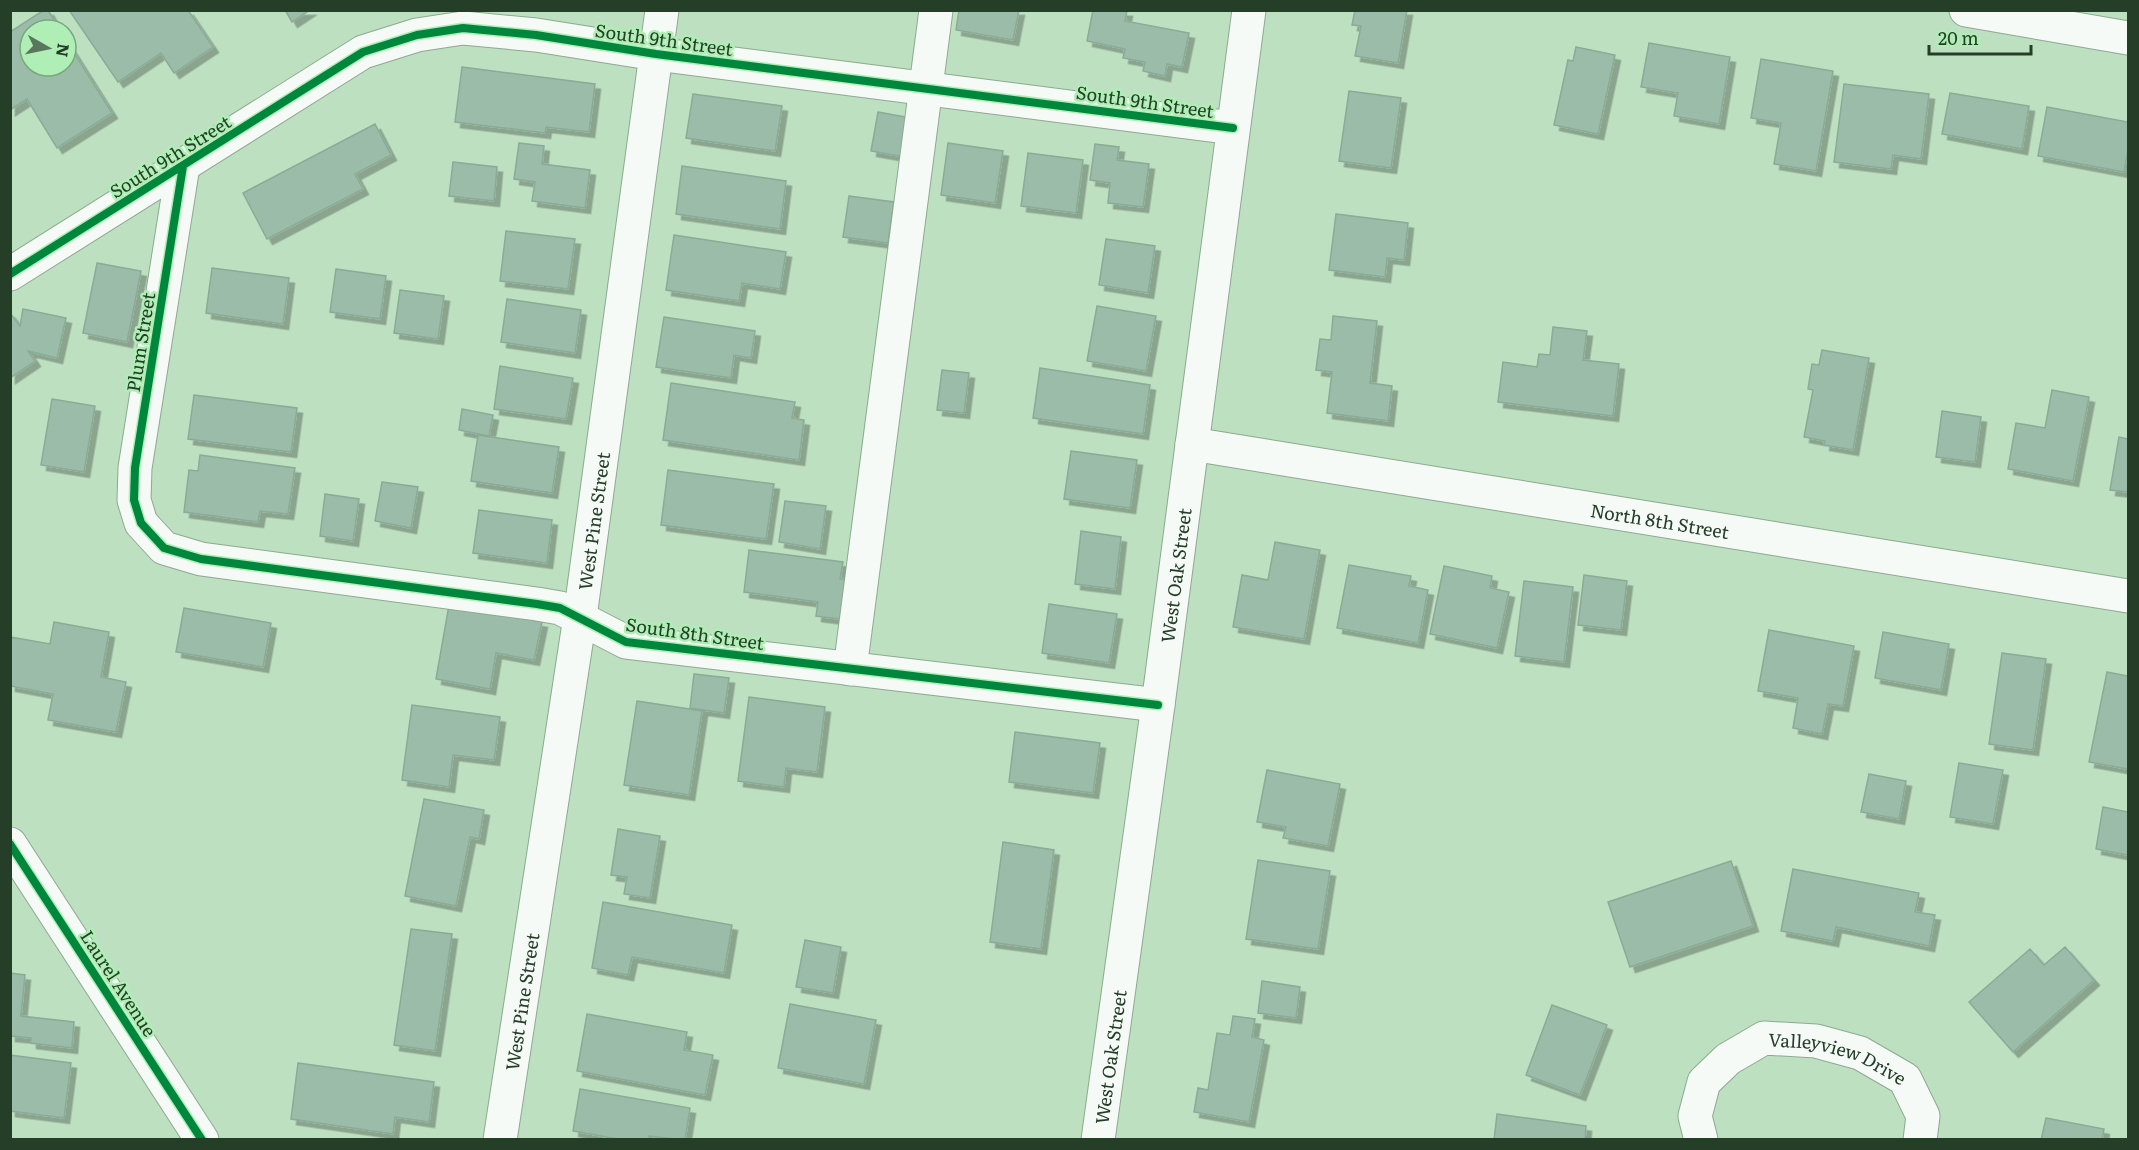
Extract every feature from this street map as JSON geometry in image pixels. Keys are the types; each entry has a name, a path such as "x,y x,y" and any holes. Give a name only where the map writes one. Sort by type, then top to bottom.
{"street":[{"name":"West Pine Street","path":"500,1140 580,617 662,10"},
{"path":"850,669 936,10"},
{"name":"West Oak Street","path":"1098,1140 1158,705 1249,10"},
{"path":"1966,10 2128,38"},
{"name":"South 9th Street","path":"10,274 363,52 417,35 463,28 536,35 656,54 1233,128"},
{"name":"Plum Street","path":"141,523 134,500 135,468 183,166"},
{"name":"North 8th Street","path":"1192,444 2128,596"},
{"name":"South 8th Street","path":"141,523 164,548 201,559 560,608 626,642 1158,705"},
{"name":"Laurel Avenue","path":"10,844 202,1140"},
{"name":"Valleyview Drive","path":"1701,1140 1695,1116 1704,1082 1728,1059 1764,1038 1816,1041 1860,1053 1905,1079 1923,1116 1920,1140"}],"building":[{"path":"48,10 53,18 32,18"},
{"path":"69,10 188,10 213,47 174,73 161,53 118,82 78,23 78,18 74,18"},
{"path":"285,10 310,10 292,22"},
{"path":"959,10 1019,10 1013,40 956,30"},
{"path":"1093,10 1127,11 1125,21 1189,33 1182,67 1167,64 1165,76 1143,71 1145,62 1123,58 1125,49 1087,41"},
{"path":"1355,10 1407,10 1398,63 1355,56 1361,26 1352,25"},
{"path":"18,27 18,78 78,78 78,59 112,113 57,148 27,99 10,110 10,32"},
{"path":"1649,43 1730,57 1719,124 1674,116 1678,93 1641,87"},
{"path":"1576,47 1615,55 1598,134 1554,125 1568,60 1573,61"},
{"path":"1761,59 1833,71 1816,171 1774,164 1781,123 1751,118"},
{"path":"462,67 595,84 589,132 546,127 545,133 455,122"},
{"path":"1844,84 1929,94 1921,159 1893,155 1891,169 1834,162"},
{"path":"1349,91 1401,98 1391,168 1339,161"},
{"path":"1950,93 2029,106 2022,149 1942,134"},
{"path":"693,94 782,106 775,151 686,138"},
{"path":"2047,107 2128,122 2128,150 2124,172 2038,156"},
{"path":"878,112 917,119 910,158 871,151"},
{"path":"375,124 391,155 355,174 363,189 267,239 243,193"},
{"path":"519,143 544,146 542,164 590,170 585,208 532,201 535,182 514,179"},
{"path":"948,143 1003,151 995,203 941,195"},
{"path":"1095,144 1119,147 1117,160 1149,164 1143,207 1108,203 1110,183 1090,180"},
{"path":"1028,153 1083,160 1076,213 1021,206"},
{"path":"453,162 497,167 494,201 449,196"},
{"path":"682,166 786,181 780,229 676,214"},
{"path":"849,196 894,202 888,243 843,237"},
{"path":"1336,214 1408,223 1404,260 1387,258 1385,277 1329,270"},
{"path":"506,231 575,239 568,289 500,281"},
{"path":"674,235 786,252 780,289 742,283 739,301 666,290"},
{"path":"1106,239 1155,246 1148,293 1099,285"},
{"path":"97,263 141,271 127,342 83,333"},
{"path":"212,268 289,278 283,324 206,313"},
{"path":"336,269 386,276 380,319 330,312"},
{"path":"400,290 444,296 438,339 394,333"},
{"path":"507,299 581,310 575,353 501,342"},
{"path":"1097,306 1156,316 1146,371 1087,361"},
{"path":"23,309 66,318 57,358 28,351 35,361 10,378 10,313 20,326"},
{"path":"1333,316 1377,321 1370,383 1392,386 1388,421 1327,413 1332,372 1316,370 1320,339 1331,340"},
{"path":"664,317 755,331 751,358 734,355 731,378 656,367"},
{"path":"1553,327 1587,331 1583,360 1619,364 1613,416 1498,402 1503,362 1537,367 1539,354 1550,355"},
{"path":"1822,350 1869,358 1853,450 1824,445 1825,441 1804,437 1813,390 1808,389 1812,364 1819,365"},
{"path":"500,366 573,378 566,419 494,409"},
{"path":"1040,368 1150,385 1143,434 1033,418"},
{"path":"942,370 969,373 964,413 937,410"},
{"path":"671,383 795,402 792,418 804,420 799,460 663,440"},
{"path":"2052,390 2089,397 2073,481 2008,469 2016,423 2045,428"},
{"path":"194,395 297,408 291,452 188,439"},
{"path":"52,399 95,406 84,472 41,465"},
{"path":"462,409 493,415 489,436 459,430"},
{"path":"1942,411 1981,417 1975,462 1936,457"},
{"path":"478,435 559,447 552,493 471,481"},
{"path":"2119,437 2128,439 2128,492 2110,490"},
{"path":"1071,451 1137,460 1130,508 1064,499"},
{"path":"200,455 295,468 288,514 260,511 258,522 184,512 189,470 198,471"},
{"path":"668,470 774,484 766,539 661,525"},
{"path":"382,482 418,487 411,528 375,521"},
{"path":"325,494 359,499 353,541 320,536"},
{"path":"785,501 826,506 820,549 779,542"},
{"path":"479,510 552,520 547,563 473,553"},
{"path":"1081,531 1121,537 1115,589 1075,584"},
{"path":"1275,542 1320,550 1304,639 1233,627 1242,575 1268,580"},
{"path":"749,550 843,562 840,579 852,581 847,620 816,616 818,602 744,592"},
{"path":"1349,565 1411,576 1409,586 1428,590 1418,643 1337,628"},
{"path":"1444,566 1492,576 1490,588 1509,592 1497,648 1430,634"},
{"path":"1584,575 1627,581 1621,630 1578,625"},
{"path":"1524,581 1573,587 1564,662 1515,656"},
{"path":"1049,604 1117,614 1109,663 1042,653"},
{"path":"449,605 542,622 534,660 496,653 490,689 436,679"},
{"path":"184,608 271,623 263,667 176,652"},
{"path":"54,622 109,632 101,677 126,682 116,732 48,720 53,694 10,686 10,637 50,644"},
{"path":"1769,630 1854,646 1843,706 1828,704 1822,734 1793,728 1798,698 1758,691"},
{"path":"1883,632 1949,644 1941,690 1875,678"},
{"path":"2002,653 2046,659 2033,750 1989,744"},
{"path":"2107,672 2128,676 2128,769 2089,762"},
{"path":"694,674 729,678 724,713 690,708"},
{"path":"749,697 825,707 817,772 786,768 784,787 738,781"},
{"path":"637,701 702,711 689,795 624,785"},
{"path":"412,705 500,717 494,760 453,755 449,787 402,780"},
{"path":"1015,732 1100,743 1093,793 1009,782"},
{"path":"1959,763 2003,770 1993,824 1950,817"},
{"path":"1267,770 1340,784 1328,846 1283,838 1286,827 1257,822"},
{"path":"1869,774 1906,781 1899,819 1861,812"},
{"path":"424,799 484,810 479,839 470,837 456,906 405,896"},
{"path":"2103,807 2128,812 2128,855 2096,849"},
{"path":"618,829 660,836 650,898 624,894 627,877 611,875"},
{"path":"1003,842 1054,850 1041,949 990,942"},
{"path":"1258,860 1330,871 1318,949 1246,939"},
{"path":"1731,861 1753,926 1630,967 1608,902"},
{"path":"1793,869 1919,893 1915,912 1935,915 1929,946 1836,927 1833,941 1781,931"},
{"path":"603,902 732,925 724,973 632,957 628,975 592,968"},
{"path":"411,929 452,934 435,1051 394,1045"},
{"path":"805,940 841,947 833,993 796,987"},
{"path":"2065,947 2094,980 2013,1052 1969,1002 2030,949 2044,965"},
{"path":"10,973 25,975 21,1016 74,1022 72,1048 31,1043 31,1038 10,1036"},
{"path":"1262,981 1300,987 1296,1018 1258,1013"},
{"path":"790,1004 876,1020 864,1084 778,1068"},
{"path":"1552,1005 1607,1025 1580,1095 1526,1075"},
{"path":"587,1014 687,1032 684,1050 713,1055 705,1095 577,1071"},
{"path":"1233,1016 1255,1019 1252,1037 1264,1040 1249,1122 1194,1112 1198,1088 1208,1090 1217,1033 1230,1035"},
{"path":"10,1055 71,1063 64,1118 10,1111"},
{"path":"298,1063 434,1082 429,1122 395,1117 393,1134 291,1119"},
{"path":"580,1089 690,1108 685,1140 649,1136 649,1140 623,1140 573,1131"},
{"path":"1497,1114 1586,1126 1585,1140 1494,1140"},
{"path":"2046,1118 2104,1129 2102,1140 2041,1140"}],"cycle path":[{"path":"10,274 363,52 417,35 463,28 536,35 656,54 1233,128"},
{"path":"183,166 135,468 134,500 141,523 164,548 201,559 560,608 626,642 1158,705"},
{"path":"10,844 202,1140"}]}
